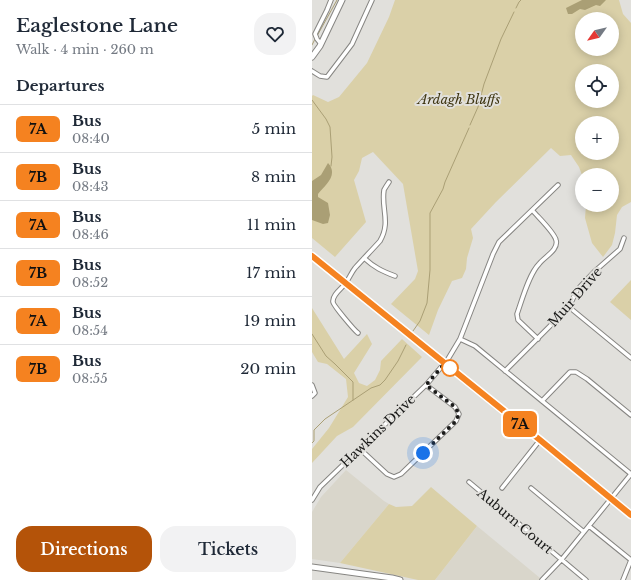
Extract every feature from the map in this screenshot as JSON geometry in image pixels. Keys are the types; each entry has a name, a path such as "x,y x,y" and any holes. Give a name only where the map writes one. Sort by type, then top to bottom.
{"street":[{"path":"322,44 317,39 315,34 331,0"},
{"path":"312,57 322,44 342,0"},
{"path":"312,71 320,76 327,77 352,44 372,0"},
{"path":"358,333 352,328 333,303 333,298 346,283 354,269 380,241 385,231 386,222 384,189 389,182"},
{"name":"Hawkins Drive","path":"312,500 320,487 426,385 445,363 460,339 499,242 533,211 558,185"},
{"path":"533,211 556,239 556,245 552,251 533,270 517,314 518,320 538,339"},
{"name":"Muir Drive","path":"505,371 569,307 577,290 595,271 620,249 624,238"},
{"path":"312,256 631,515"},
{"path":"364,258 377,268 395,276"},
{"path":"569,307 631,358"},
{"path":"460,339 475,346 631,474 562,559 542,580"},
{"path":"542,401 570,372 576,372 587,379 631,415"},
{"path":"312,385 314,393 312,396"},
{"path":"360,449 388,474 394,477 401,474 456,421 459,414 455,407 426,385"},
{"path":"502,488 540,440"},
{"name":"Auburn Court","path":"469,482 586,580"},
{"path":"531,488 584,532"},
{"path":"589,526 631,560 623,580"},
{"path":"312,566 400,580"}],"shaded area":[{"path":"582,0 606,0 600,6 596,5 585,10 580,9 572,14 568,14 566,8"},
{"path":"328,163 331,167 332,176 318,194 318,197 328,203 330,215 328,223 323,224 312,220 312,181 321,175"},
{"path":"346,470 389,504 340,563 312,559 312,512 321,497"},
{"path":"477,526 540,578 539,580 435,580"}],"green space":[{"name":"Ardagh Bluffs","path":"395,0 619,0 623,14 631,23 631,202 622,207 619,212 619,168 579,168 571,155 560,156 551,148 471,229 473,238 467,258 466,269 462,278 452,281 438,310 429,335 391,304 415,279 418,271 403,184 373,152 362,158 359,171 354,180 366,222 335,257 312,238 312,96 313,95 328,102 339,97 367,63 389,17"},
{"name":"Ardagh Bluffs","path":"585,212 619,212 617,215 612,245 603,257 592,243 585,218"},
{"path":"631,280 631,320 610,302"},
{"path":"312,308 344,359 367,334 372,344 354,373 359,383 367,386 375,380 380,370 381,361 402,339 422,357 353,427 337,436 312,463 312,449 329,428 348,397 346,379 327,364 318,362 312,352"},
{"path":"431,487 477,526 435,580 418,580 340,563 389,504 396,507 412,506"}],"waterway":[{"path":"317,36 337,0"},
{"path":"516,8 521,0"},
{"path":"470,125 478,107 484,84 501,39 514,12"},
{"path":"312,45 315,39"},
{"path":"312,100 330,127 332,157 331,166"},
{"path":"413,331 420,321 427,303 430,270 430,213 443,189 469,128"},
{"path":"312,334 326,356 353,382 353,400"},
{"path":"312,443 314,441 314,430 325,419 371,388 380,385 385,380 398,361 406,345"}],"bus line":[{"name":"7A","path":"312,256 631,515"}],"route":[{"path":"423,453 456,421 459,414 455,407 426,385 445,363 450,368"}]}
